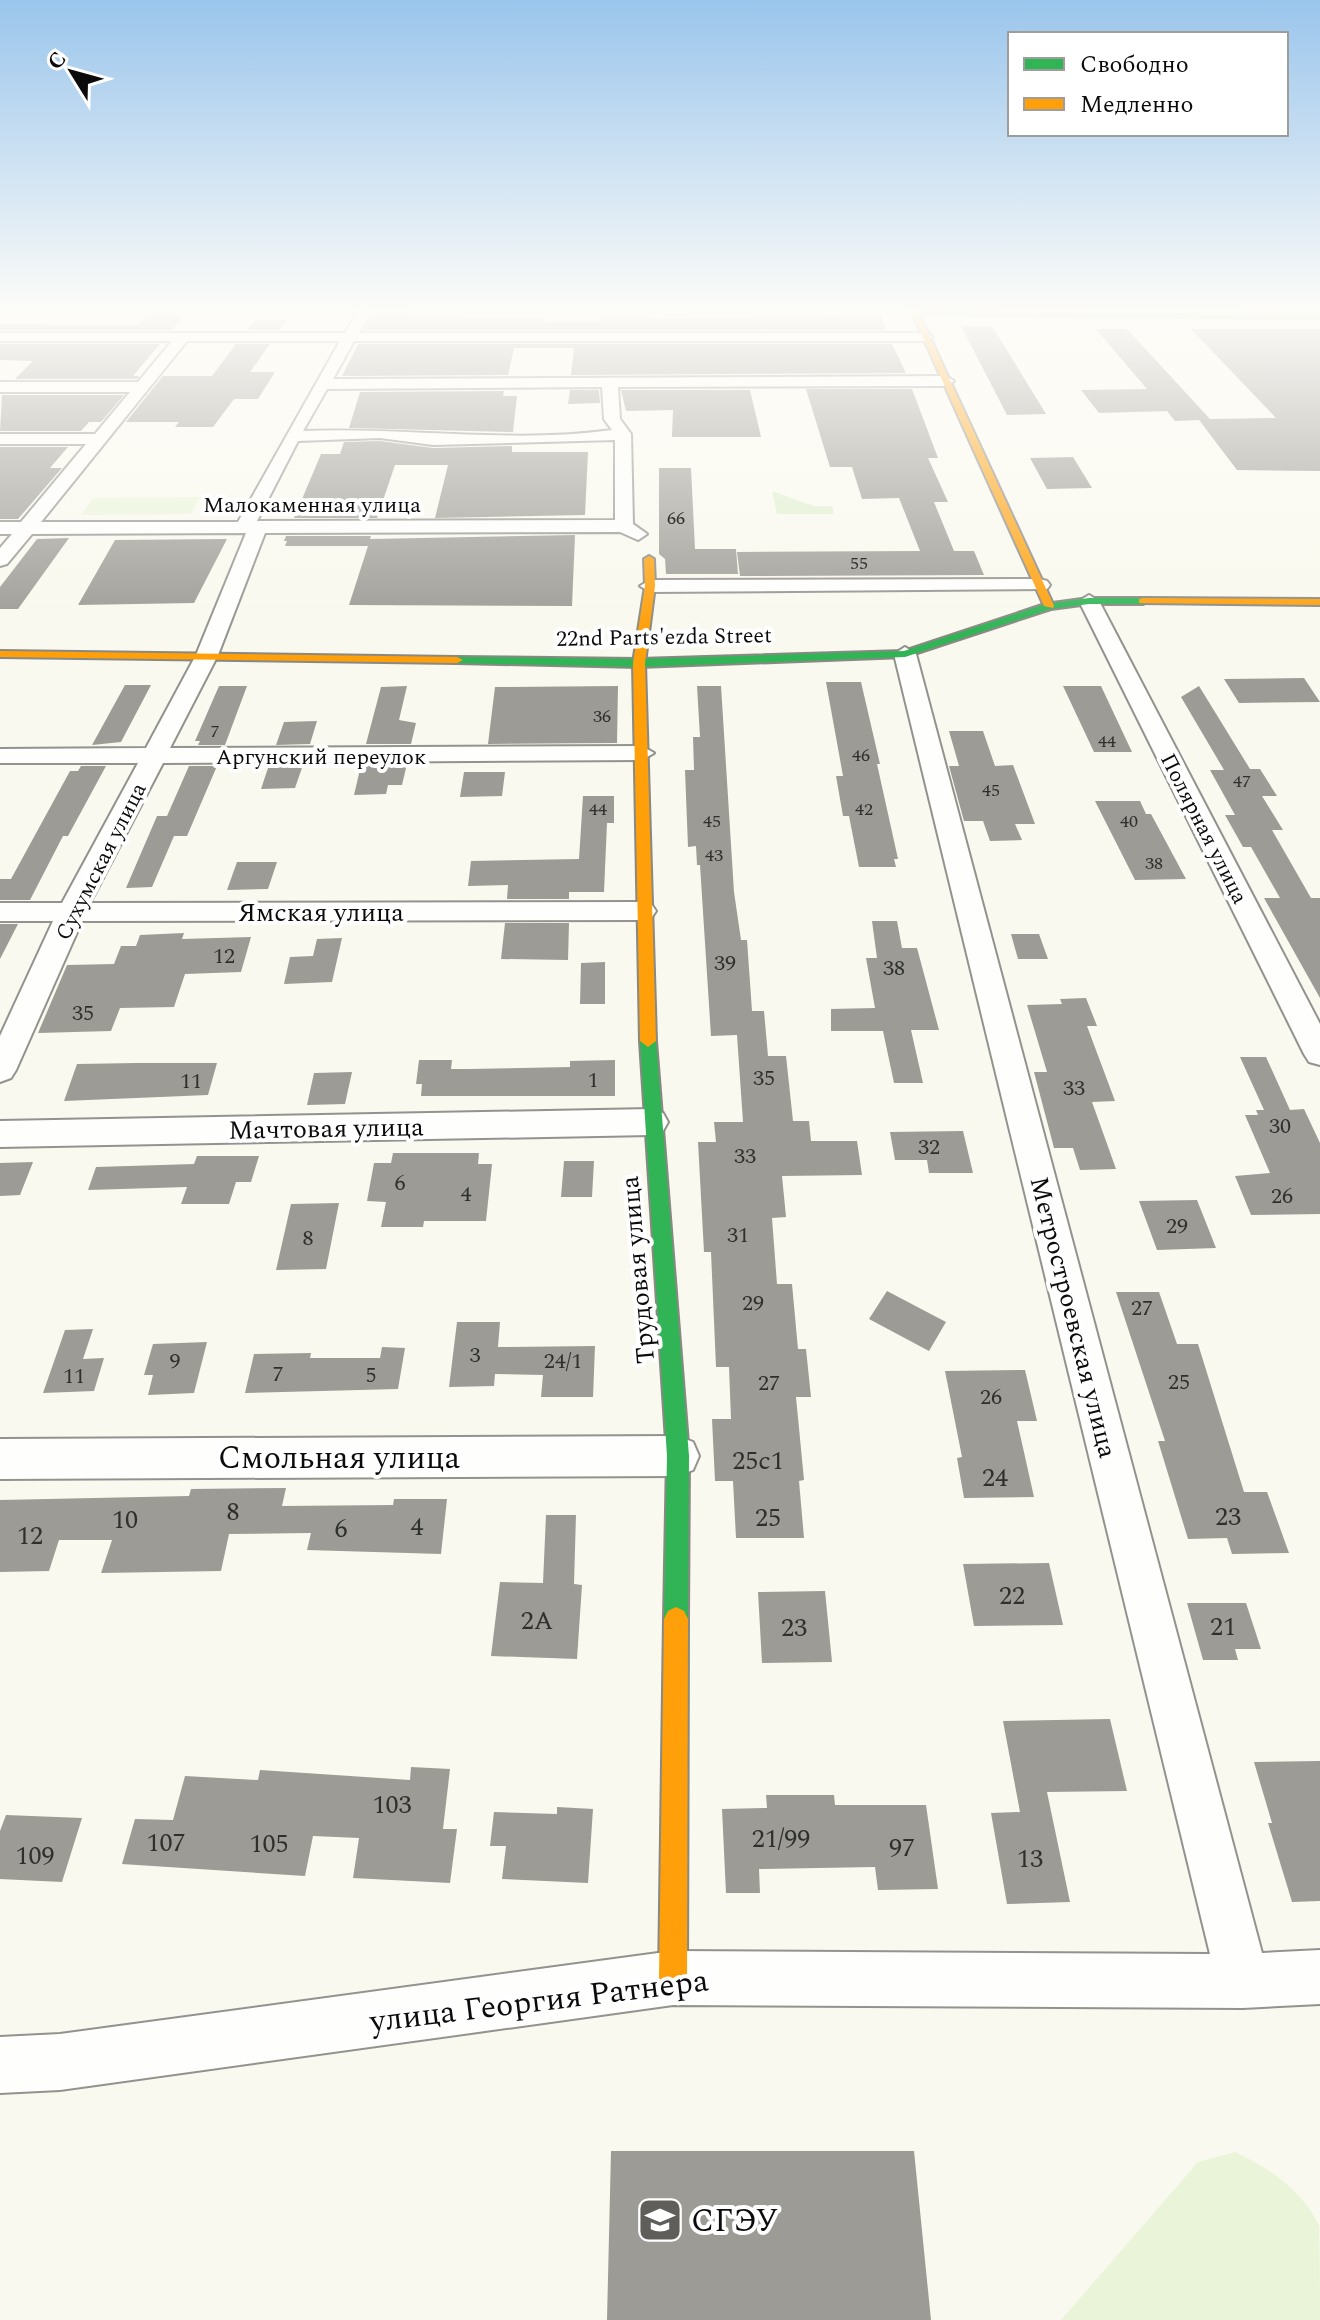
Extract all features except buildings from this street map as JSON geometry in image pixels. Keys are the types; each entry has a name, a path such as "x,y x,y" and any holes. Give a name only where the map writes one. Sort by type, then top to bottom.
{"street":[{"path":"0,560 119,417"},
{"path":"292,436 302,417"},
{"path":"292,436 380,433 433,440 592,438 623,434 612,417"},
{"path":"963,417 1049,606"},
{"name":"Малокаменная улица","path":"0,528 631,530 623,434"},
{"name":"Сухумская улица","path":"0,1070 71,913 207,655 257,528 247,523 292,436"},
{"path":"0,439 101,439"},
{"name":"Трудовая улица","path":"649,559 650,586 639,663 642,911 651,1122 678,1456 673,1978"},
{"path":"650,586 1040,585"},
{"name":"22nd Parts'ezda Street","path":"0,654 639,663 905,654 1049,606 1089,601 1320,602"},
{"name":"Полярная улица","path":"1089,601 1320,1054"},
{"name":"Метростроевская улица","path":"905,654 1243,1981"},
{"name":"Аргунский переулок","path":"0,756 642,753"},
{"name":"Ямская улица","path":"0,912 642,911"},
{"name":"Мачтовая улица","path":"0,1134 651,1122"},
{"name":"Смольная улица","path":"0,1459 678,1456"},
{"name":"улица Георгия Ратнера","path":"0,2065 60,2062 673,1978 1243,1981 1320,1977"}],"green space":[{"path":"772,491 814,506 832,506 834,514 777,514"},
{"path":"200,497 191,514 81,515 93,498"},
{"path":"1235,2152 1283,2181 1312,2212 1319,2225 1320,2320 1061,2320 1198,2162"}],"traffic: fast":[{"path":"457,660 639,663 905,654 1049,606 1089,601 1143,601"},
{"path":"648,1041 678,1456 676,1619"}],"traffic: slow":[{"path":"963,417 1049,606"},
{"path":"648,1041 639,663 650,586 649,559"},
{"path":"1143,601 1320,602"},
{"path":"0,654 457,660"},
{"path":"673,1978 676,1619"}],"place":[{"name":"СГЭУ","path":"660,2220"}]}
